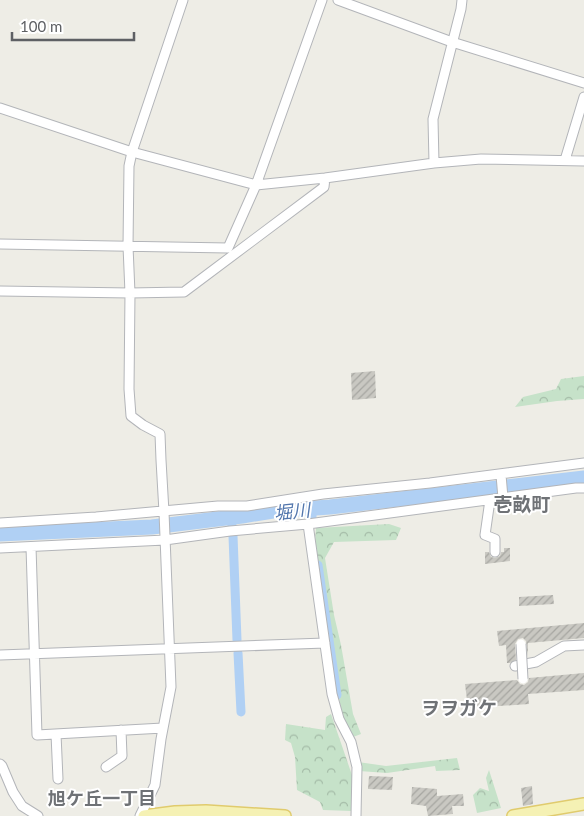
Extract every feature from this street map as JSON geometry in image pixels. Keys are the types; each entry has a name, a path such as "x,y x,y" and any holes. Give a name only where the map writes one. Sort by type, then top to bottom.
{"main road":[{"path":"513,816 543,814 584,804"},
{"path":"142,816 206,811 285,816"}],"street":[{"path":"142,816 155,785 171,687 160,434 131,416 129,389 129,166 183,0"},
{"path":"0,244 228,248 256,185 322,0"},
{"path":"338,0 452,42 584,83"},
{"path":"434,163 433,119 462,0"},
{"path":"565,160 584,97"},
{"path":"0,108 132,152 256,185 325,178 434,163 481,160 584,161"},
{"path":"0,291 184,292 324,187 325,178"},
{"path":"0,523 164,512 218,506 247,506 323,494 430,484 584,463"},
{"path":"501,475 503,498"},
{"path":"0,548 165,540 230,531 308,524 584,488"},
{"path":"490,500 485,536 495,539 495,552"},
{"path":"308,524 332,694 339,719 351,742 356,767 356,816"},
{"path":"31,546 38,735 163,728"},
{"path":"515,666 536,662 564,646 584,641"},
{"path":"0,655 325,643"},
{"path":"521,644 523,679"},
{"path":"106,768 122,756 121,730"},
{"path":"56,734 58,779"},
{"path":"0,764 22,806 38,816"}],"green space":[{"path":"584,376 584,399 515,407 523,397 556,389 561,379"},
{"path":"389,524 401,528 396,540 334,542 325,558 353,714 361,734 353,737 343,719 335,678 315,542 316,528"},
{"path":"331,714 353,778 351,811 323,810 320,802 297,790 295,757 291,743 285,740 286,724 325,730 326,717"},
{"path":"457,758 460,770 436,771 435,766 387,773 359,771 358,762 386,766"},
{"path":"489,770 501,808 477,813 473,795 480,788 489,791 486,778"}],"building":[{"path":"375,371 376,398 352,400 351,373"},
{"path":"504,548 510,548 510,561 485,564 485,552 489,552 491,557 495,558 500,556 501,552 504,552"},
{"path":"553,595 554,604 519,606 519,597"},
{"path":"584,623 584,638 528,643 528,657 526,641 523,638 518,639 515,644 516,660 510,663 507,663 506,645 499,646 497,631"},
{"path":"584,673 584,690 528,694 529,704 468,708 465,684 517,680 520,684 524,685 528,682 529,678"},
{"path":"369,776 393,777 392,790 368,789"},
{"path":"532,786 533,804 523,806 521,788"},
{"path":"412,787 437,789 437,796 463,794 464,806 452,806 453,814 428,816 426,806 411,804"}],"waterway":[{"name":"堀川","path":"0,534 152,527 273,511 330,507 584,478"},
{"path":"312,509 312,519"},
{"path":"231,517 232,526"},
{"path":"233,536 237,640"},
{"path":"318,565 337,695"},
{"path":"238,653 241,712"}],"district":[{"name":"壱畝町","path":"522,503"},
{"name":"ヲヲガケ","path":"459,707"},
{"name":"旭ケ丘一丁目","path":"102,798"}]}
